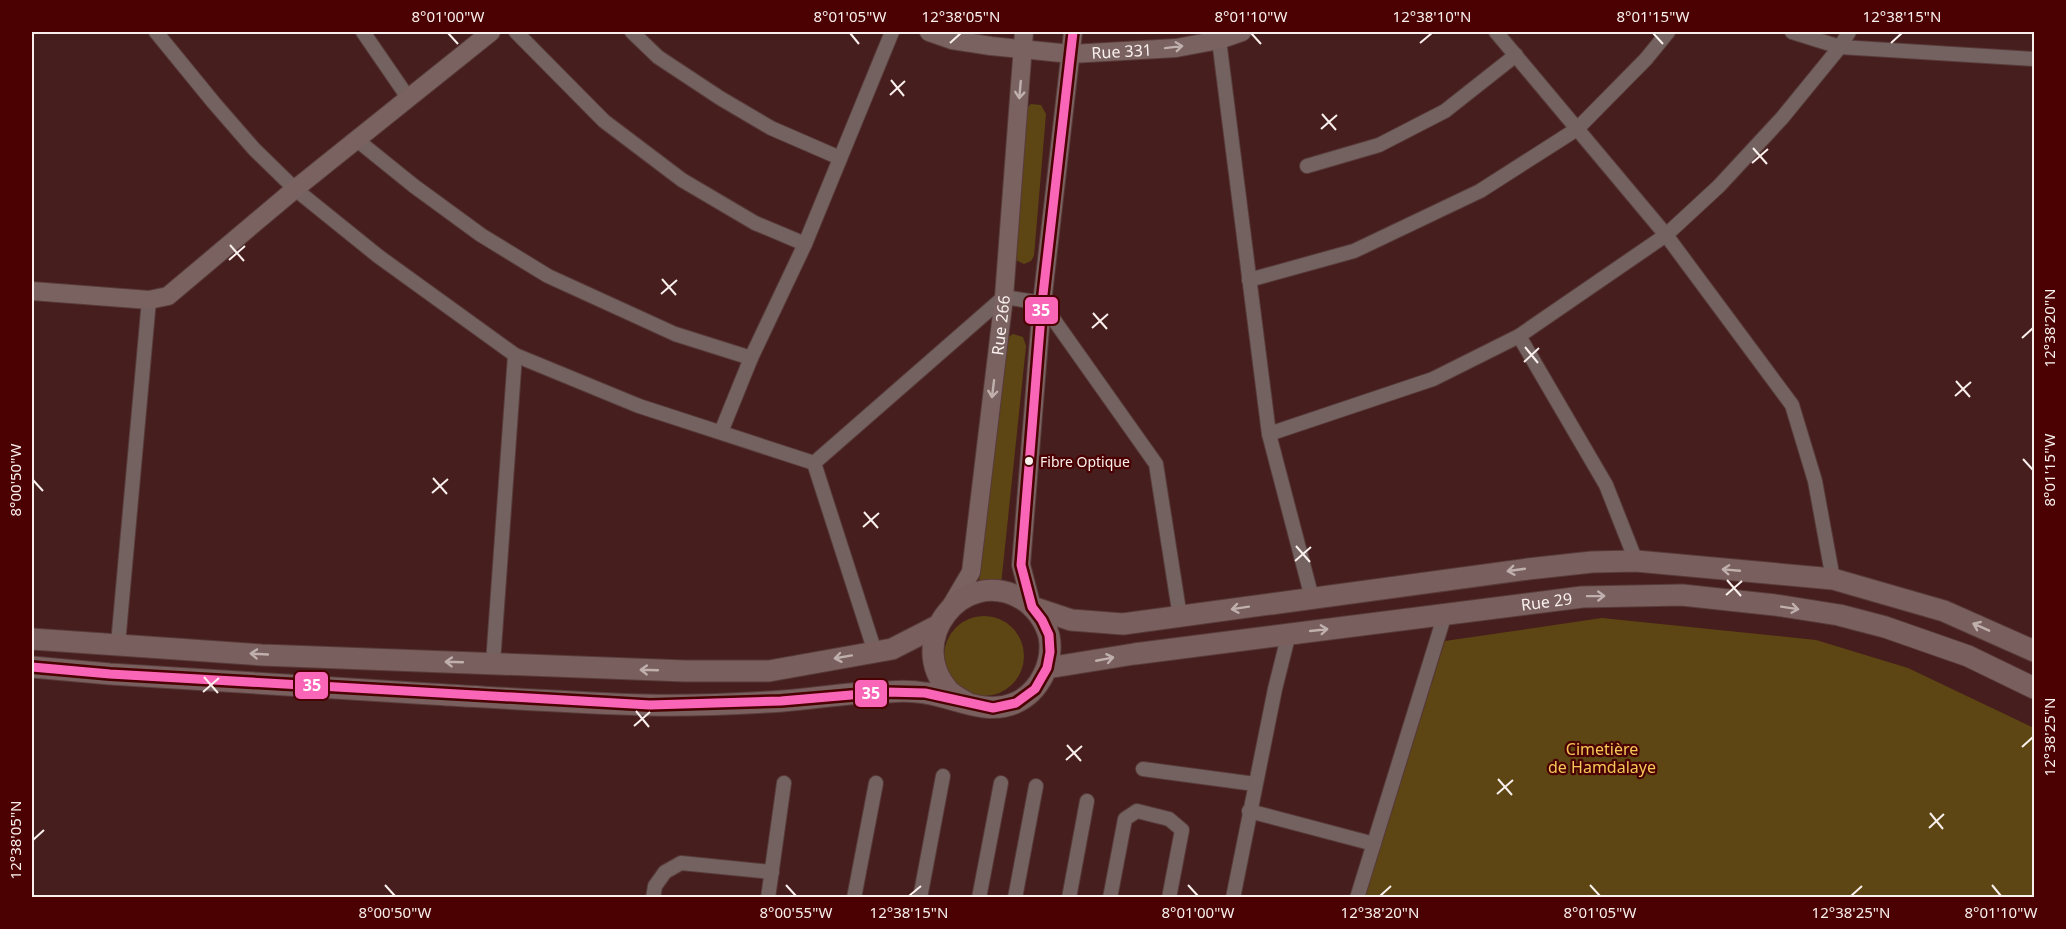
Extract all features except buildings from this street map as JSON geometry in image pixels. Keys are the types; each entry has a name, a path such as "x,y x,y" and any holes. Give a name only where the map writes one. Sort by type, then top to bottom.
{"main road":[{"path":"32,291 149,300 168,296 295,189 491,32"},
{"name":"Rue 331","path":"930,32 952,40 1024,40 1071,54 1106,54 1176,48 1219,40 1242,32"},
{"path":"1032,607 1022,565 1042,303 1073,32"},
{"name":"Rue 266","path":"942,619 971,572 1004,297 1024,40"},
{"path":"1032,607 1071,620 1123,624 1528,569 1592,562 1636,561 1833,579 1944,611 2034,651"},
{"path":"32,639 262,655 685,671 769,670 892,649 942,619 959,600 974,593 989,591 1005,592 1020,598 1032,607 1042,620 1048,635 1050,652 1047,668 1035,689 1016,703 993,708 969,705 925,693 886,692 781,701 650,705 134,676 32,667"},
{"name":"Rue 29","path":"1047,668 1289,633 1582,597 1682,595 1775,605 1839,615 1885,627 1968,656 2034,688"},
{"path":"942,619 932,649 937,672 950,692 969,705"}],"street":[{"path":"156,32 248,141 295,189 378,256 515,354 639,406 814,463"},
{"path":"363,32 409,99"},
{"path":"516,32 604,122 682,180 755,223 805,244"},
{"path":"632,32 658,57 720,98 771,128 840,158"},
{"path":"721,432 751,358 805,244 891,32"},
{"path":"1496,32 1666,235 1792,405 1815,481 1833,579"},
{"path":"1249,280 1354,251 1480,191 1577,129 1646,59 1668,32"},
{"path":"1792,32 1840,47 2034,59"},
{"path":"1269,434 1433,379 1519,336 1666,235 1719,186 1782,118 1840,47 1849,32"},
{"path":"1219,40 1269,434 1312,597"},
{"path":"1307,166 1379,146 1445,111 1516,55"},
{"path":"357,141 481,235 548,276 675,334 751,358"},
{"path":"814,463 1004,297 1042,303 1156,464 1179,617"},
{"path":"118,644 149,300"},
{"path":"1519,336 1606,485 1636,561"},
{"path":"493,663 515,354"},
{"path":"814,463 875,652"},
{"path":"1357,897 1445,614"},
{"path":"1233,897 1275,689 1289,633"},
{"path":"1143,769 1255,784"},
{"path":"920,897 943,776"},
{"path":"768,897 784,783"},
{"path":"854,897 876,783"},
{"path":"979,897 1001,783"},
{"path":"1015,897 1036,786"},
{"path":"1069,897 1088,801"},
{"path":"1110,897 1125,819 1137,811 1169,819 1182,830 1169,897"},
{"path":"1250,811 1374,844"},
{"path":"653,897 655,886 665,872 681,863 771,872"}],"green space":[{"path":"1031,104 1041,105 1046,114 1034,256 1031,261 1024,264 1016,260 1026,109"},
{"path":"1013,334 1023,337 1026,346 1001,585 979,583 1004,344"},
{"path":"984,616 999,619 1012,628 1021,641 1024,656 1021,671 1012,684 999,693 984,696 969,693 956,684 947,671 944,656 947,641 956,628 969,619"},
{"name":"Cimetière de Hamdalaye","path":"1602,618 1816,640 1908,668 2034,728 2034,897 1365,897 1445,641"}],"transit line":[{"name":"35","path":"32,667 110,674 650,705 781,701 886,692 925,693 993,708 1016,703 1035,689 1047,668 1050,652 1049,635 1042,620 1032,607 1021,565 1042,303 1073,32"}],"place":[{"name":"Fibre Optique","path":"1029,461"}]}
